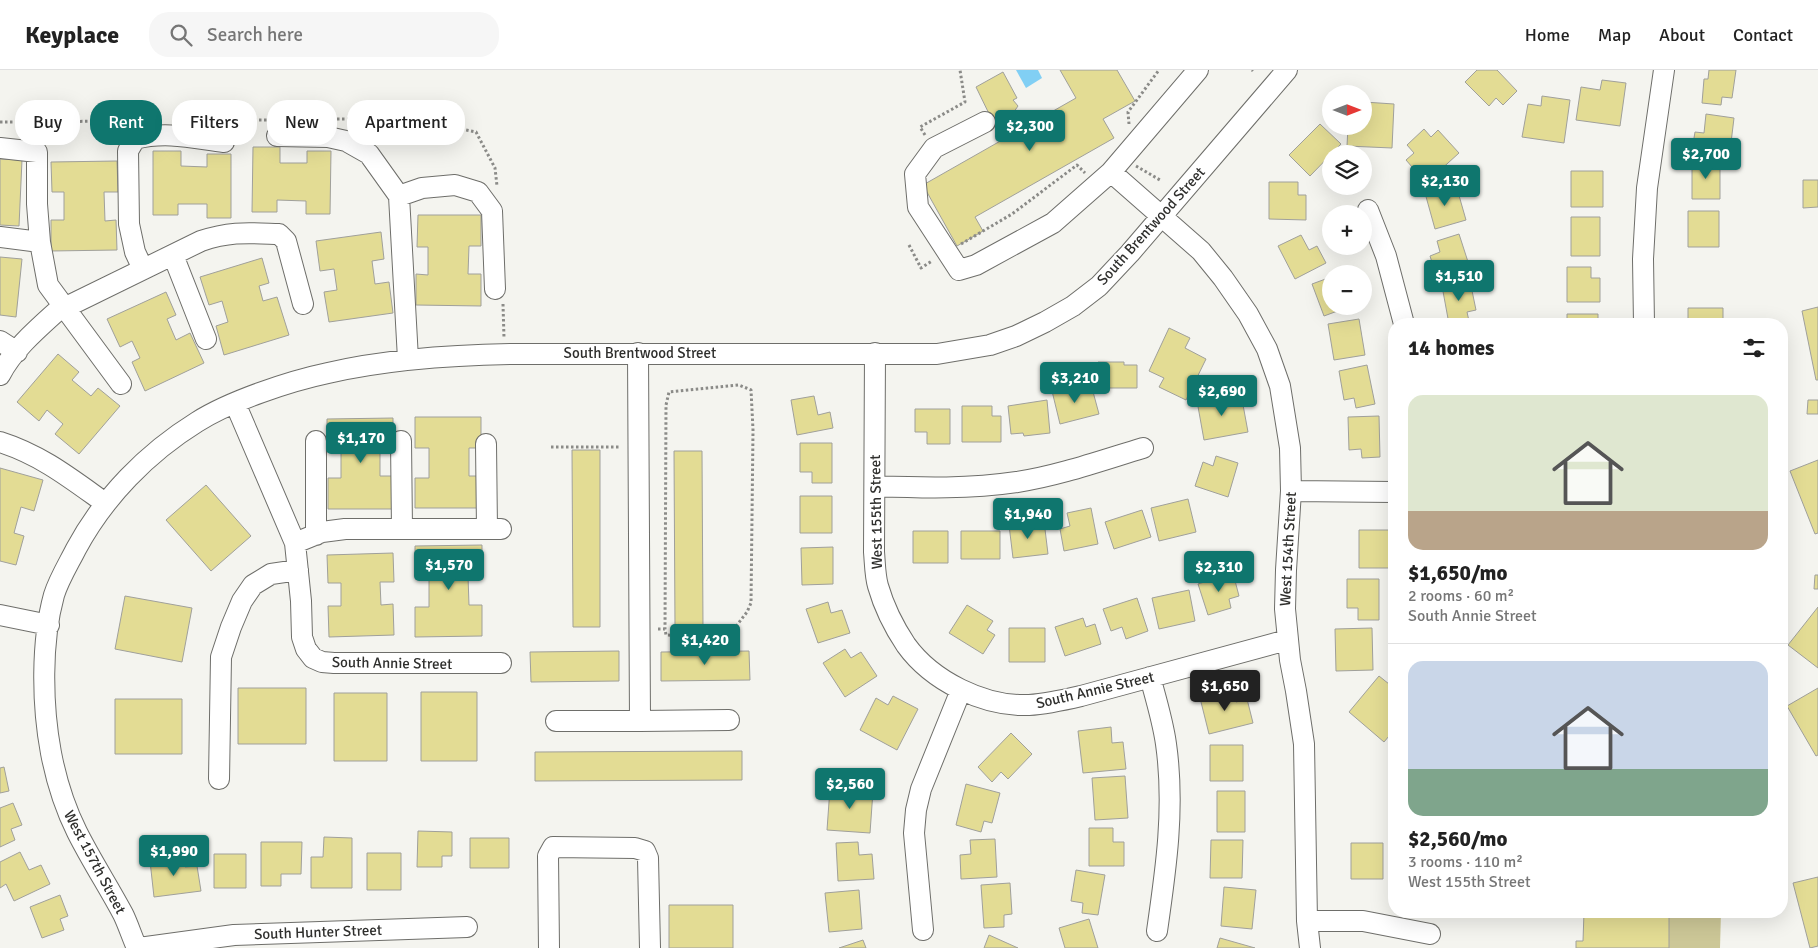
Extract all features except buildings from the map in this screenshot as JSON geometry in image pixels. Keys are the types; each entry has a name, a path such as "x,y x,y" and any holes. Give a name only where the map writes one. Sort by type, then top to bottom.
{"street":[{"path":"985,122 934,148 915,174 918,207 959,270 976,265 1053,222 1198,70"},
{"name":"South Brentwood Street","path":"49,625 54,594 87,529 105,503 132,474 162,447 198,421 268,391 326,373 387,361 451,355 638,353 937,354 990,345 1016,336 1073,306 1099,286 1162,216 1287,70"},
{"path":"1644,318 1643,259 1647,188 1664,70"},
{"path":"137,272 129,224 128,150 135,139 172,135"},
{"path":"337,139 346,141 369,154 400,196 408,359"},
{"path":"0,148 37,152 37,204 40,242 48,285 121,384"},
{"name":"West 154th Street","path":"1102,170 1162,216 1201,251 1248,314 1267,349 1280,386 1290,448 1291,491 1285,609 1304,744 1307,921 1310,948"},
{"path":"400,196 422,188 455,185 478,192 492,211 499,293"},
{"path":"1372,220 1386,256 1402,318"},
{"path":"0,375 8,347 37,329 56,312 201,241 222,234 279,234 286,241 303,304"},
{"path":"0,237 40,242"},
{"path":"173,255 206,339"},
{"path":"638,353 640,721"},
{"name":"West 155th Street","path":"875,353 876,486 874,552 877,584 894,626 907,646 925,664 961,690"},
{"name":"South Annie Street","path":"235,404 294,543 301,601 302,637 306,649 313,658 322,662 334,663 501,663"},
{"path":"401,441 402,529"},
{"path":"0,442 32,454 105,503"},
{"path":"316,442 316,535"},
{"path":"294,543 322,532 345,529 494,529 486,444"},
{"path":"876,486 944,488 1019,482 1084,466 1143,448"},
{"path":"1291,491 1388,492"},
{"path":"219,779 221,657 231,627 242,601 254,586 271,574 298,570"},
{"path":"0,615 49,625"},
{"name":"West 157th Street","path":"49,625 44,676 51,754 66,808 77,833 124,916 138,948"},
{"name":"South Annie Street","path":"961,690 987,700 1027,705 1081,696 1288,640"},
{"path":"1150,677 1166,744 1170,787 1169,846 1157,931"},
{"path":"923,930 914,833 916,810 921,789 961,690"},
{"path":"556,721 729,720"},
{"path":"549,948 548,856 554,847 635,848 645,851 648,858 650,948"},
{"path":"1307,921 1363,920 1430,934"},
{"name":"South Hunter Street","path":"138,948 234,935 467,927"}],"path":[{"path":"934,148 920,127 965,102 960,70"},
{"path":"1130,131 1128,112 1159,70"},
{"path":"337,119 394,119 442,124 476,132 495,168 498,191"},
{"path":"0,122 90,121"},
{"path":"909,245 921,268 1012,214 1077,165 1086,174 1102,170"},
{"path":"499,293 504,354"},
{"path":"739,385 751,390 753,430 750,603 748,612 734,629 694,636 666,635 665,629 666,405 669,392 739,385"},
{"path":"551,447 666,446"},
{"path":"640,630 665,629"}],"shaded area":[{"path":"1669,918 1721,918 1720,948 1669,948"}],"water":[{"path":"1016,70 1038,70 1042,78 1026,88"}]}
